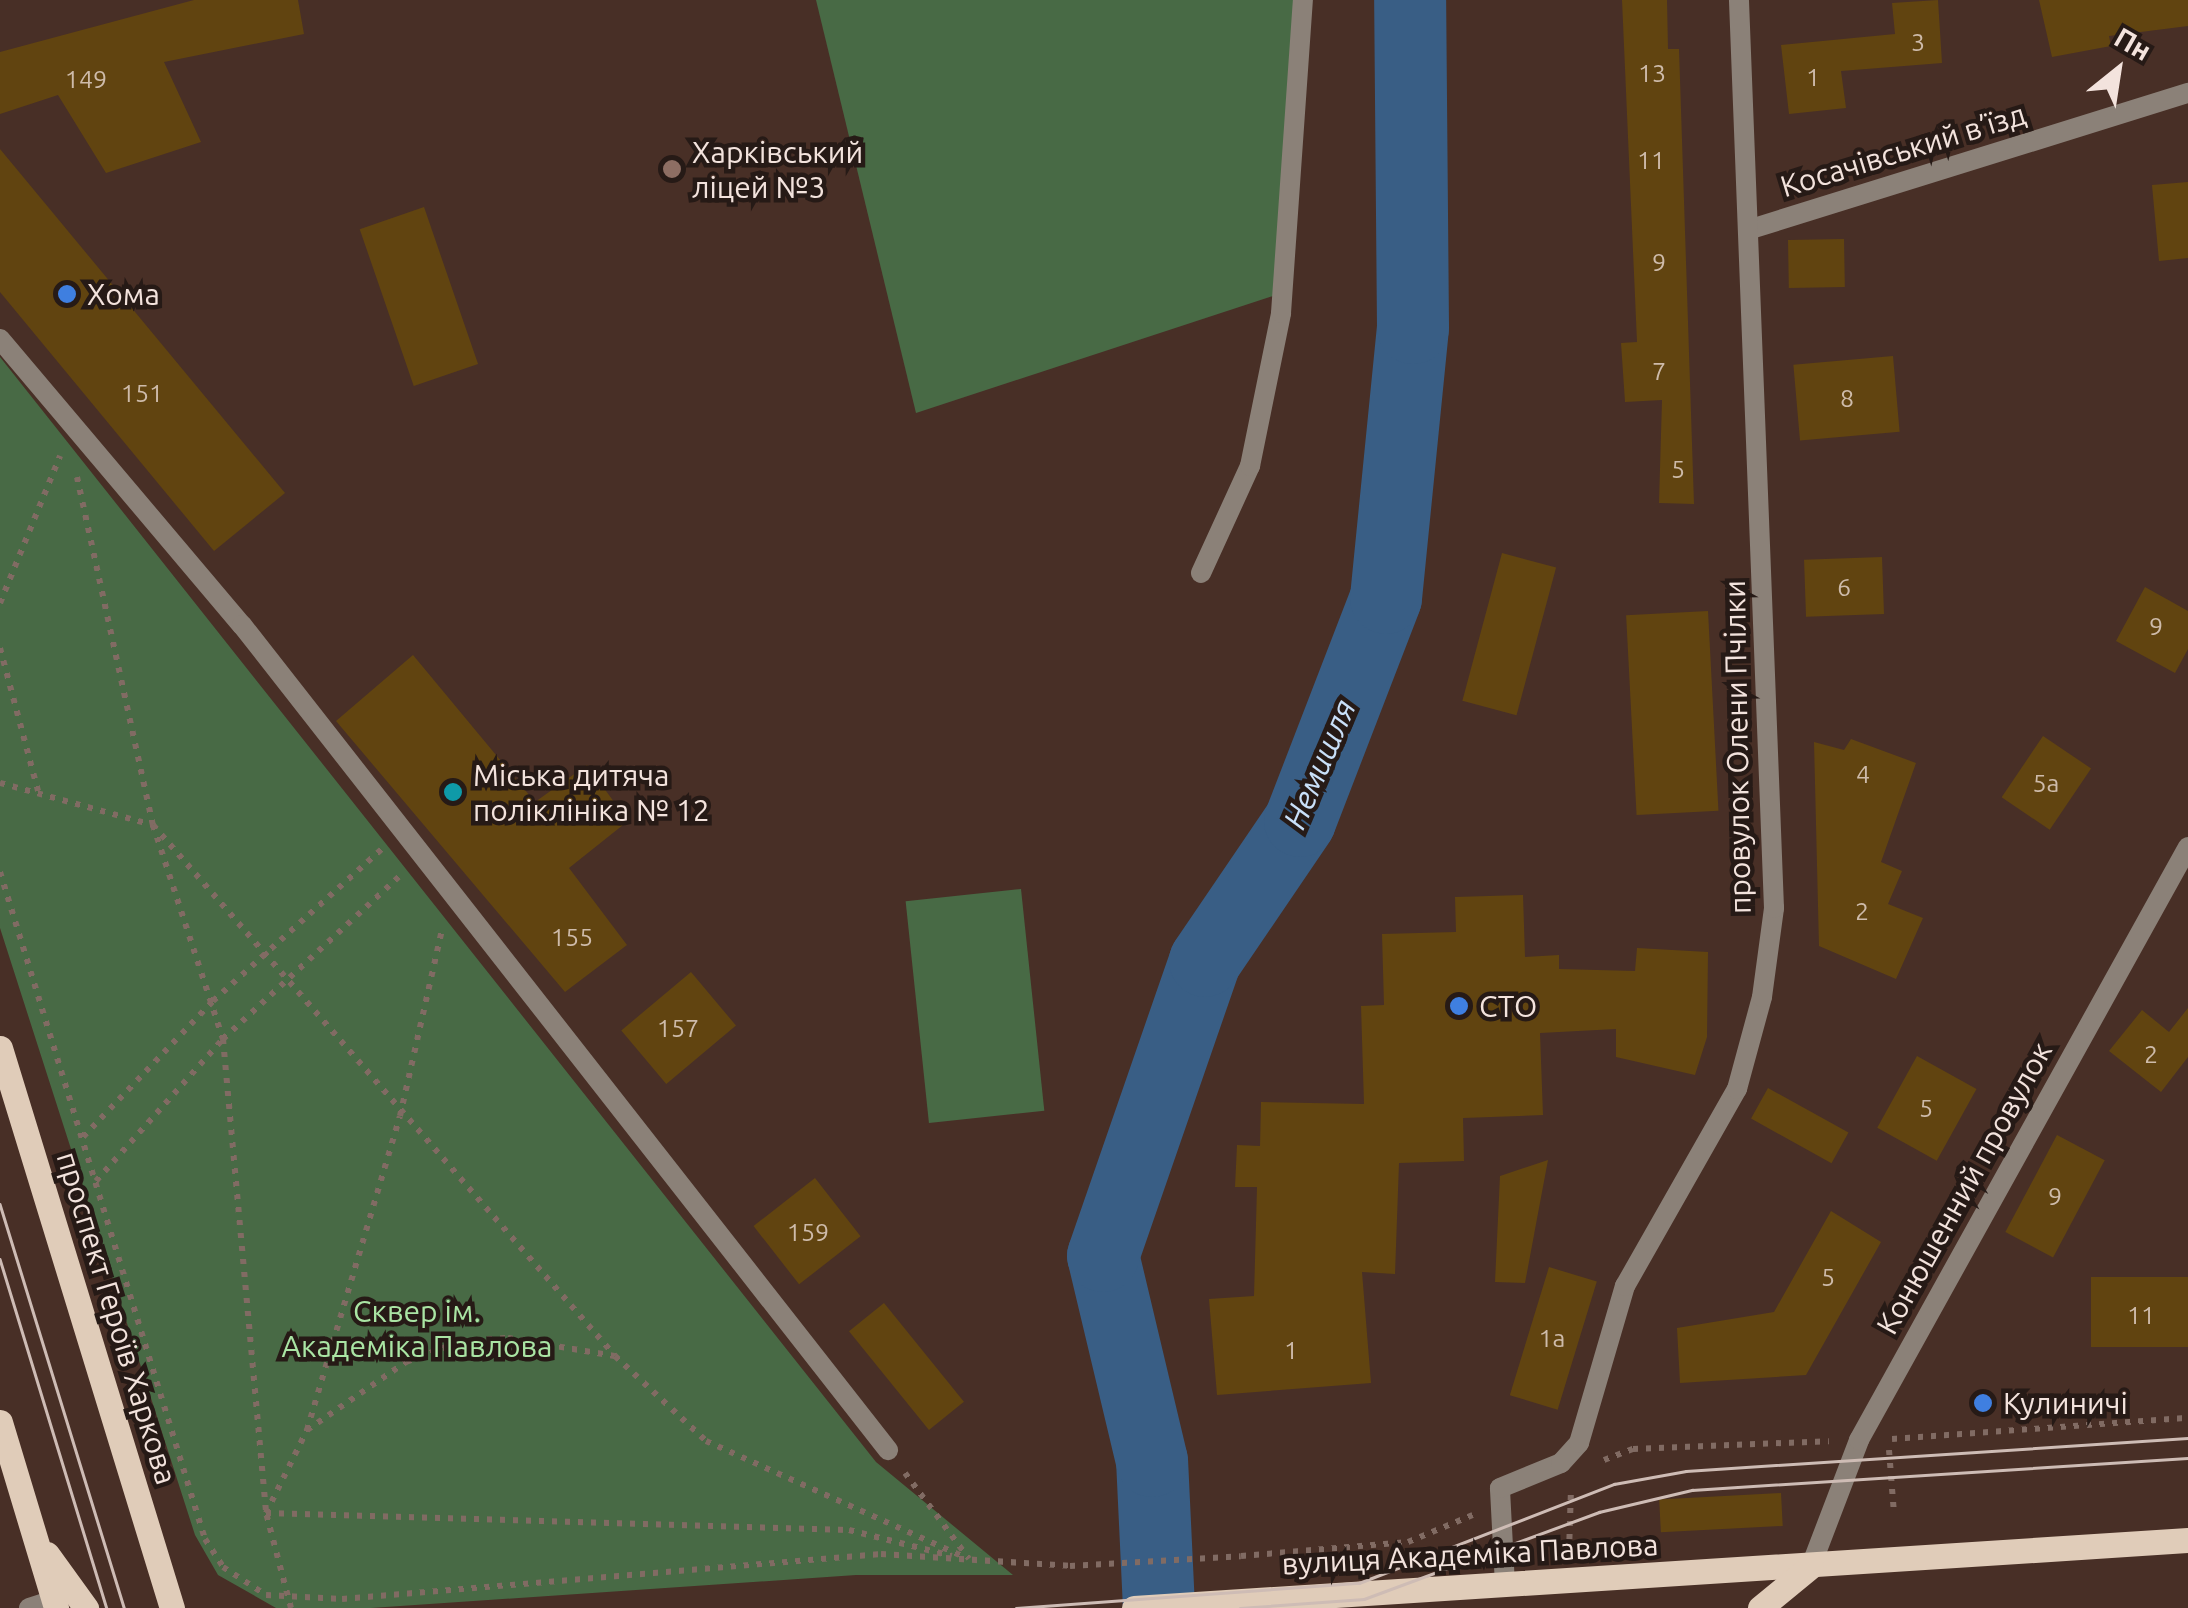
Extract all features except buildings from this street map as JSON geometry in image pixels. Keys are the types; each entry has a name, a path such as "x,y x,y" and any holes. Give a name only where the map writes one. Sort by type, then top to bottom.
{"main road":[{"name":"проспект Героїв Харкова","path":"0,1048 172,1608"},
{"path":"0,1422 55,1604"},
{"path":"32,1534 86,1608"},
{"name":"вулиця Академіка Павлова","path":"1134,1608 2188,1540"},
{"path":"1760,1608 1811,1566"}],"street":[{"path":"1201,573 1250,466 1281,313 1304,0"},
{"name":"провулок Олени Пчілки","path":"1505,1585 1500,1488 1561,1462 1579,1443 1626,1286 1737,1089 1762,997 1774,908 1751,230 1739,0"},
{"name":"Косачівський в’їзд","path":"1751,230 2188,93"},
{"path":"0,339 423,856 888,1450"},
{"name":"Конюшенний провулок","path":"1811,1566 1859,1440 2188,846"},
{"path":"28,1608 55,1604"}],"path":[{"path":"0,603 68,436 153,825 224,1039 266,1513 289,1604"},
{"path":"0,648 38,792"},
{"path":"0,783 153,825 400,1116 615,1356 706,1441 970,1560"},
{"path":"83,1137 213,1001 402,830"},
{"path":"96,1180 224,1039 423,856"},
{"path":"0,872 205,1540 236,1577 289,1604 881,1554 1070,1566 1241,1556"},
{"path":"266,1513 307,1430 400,1116 450,890"},
{"path":"307,1430 406,1362 461,1341 508,1338 615,1356"},
{"path":"1894,1514 1888,1440 2188,1418"},
{"path":"888,1450 970,1560"},
{"path":"1569,1558 1571,1474"},
{"path":"266,1513 849,1530 970,1560"}],"green space":[{"path":"816,0 1303,0 1282,293 916,413"},
{"name":"Сквер ім. Академіка Павлова","path":"0,357 876,1462 1013,1575 856,1575 371,1608 276,1608 218,1575 195,1535 0,928"},
{"path":"1021,889 1044,1111 929,1123 906,901"}],"waterway":[{"name":"Немишля","path":"1159,1608 1152,1461 1103,1256 1205,961 1300,821 1386,598 1413,328 1410,0"}],"tram line":[{"path":"0,1204 124,1608"},
{"path":"0,1259 107,1608"},
{"path":"1016,1608 1359,1583 1614,1484 1686,1471 2188,1438"},
{"path":"1240,1608 1364,1599 1599,1512 1692,1490 2188,1458"}],"place":[{"name":"Харківський ліцей №3","path":"672,169"},
{"name":"Хома","path":"67,294"},
{"name":"Міська дитяча поліклініка № 12","path":"453,792"},
{"name":"СТО","path":"1459,1006"},
{"name":"Кулиничі","path":"1983,1403"}]}
